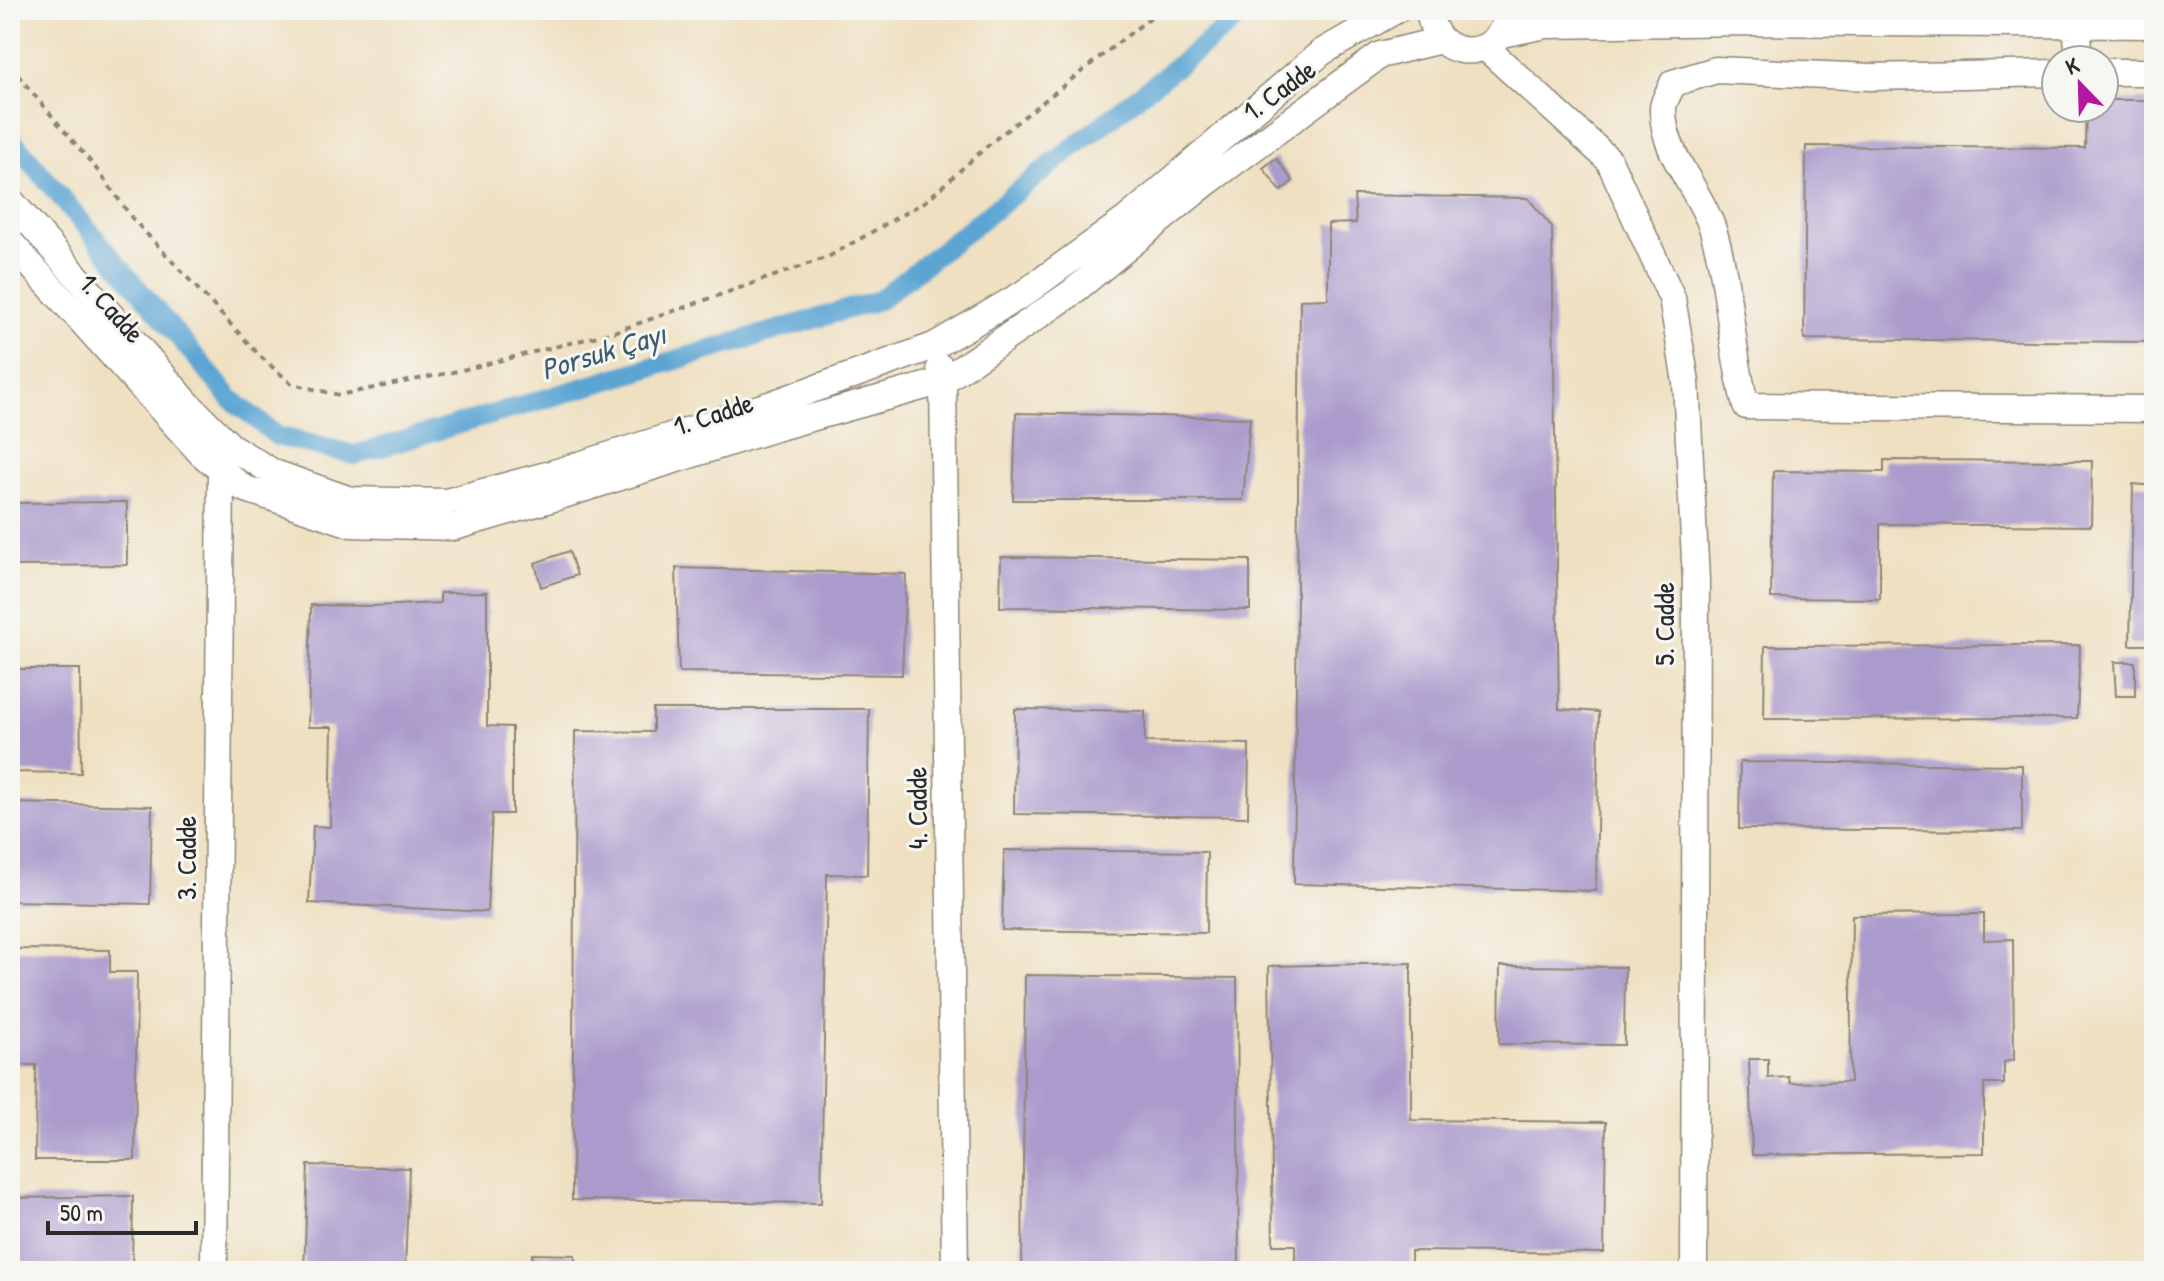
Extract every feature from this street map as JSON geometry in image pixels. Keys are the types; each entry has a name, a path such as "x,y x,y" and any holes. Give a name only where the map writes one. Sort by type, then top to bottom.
{"street":[{"name":"1. Cadde","path":"10,242 201,453 274,473 350,500 446,502 554,473 772,404 934,346 1035,285 1128,218 1322,52 1396,10"},
{"path":"1430,10 1434,30 1441,40 1462,50 1498,31 1546,25 2076,17 2154,25"},
{"path":"2076,17 2078,44"},
{"name":"5. Cadde","path":"1498,31 1609,160 1672,298 1686,382 1696,580 1694,1271"},
{"name":"1. Cadde","path":"10,200 189,405 243,488 351,524 454,527 775,428 943,381 1070,294 1206,183 1380,55 1441,40"},
{"path":"2040,73 1871,77 1716,70 1673,83 1662,109 1673,155 1712,227 1725,282 1735,368 1746,406 2154,409"},
{"path":"2120,72 2154,72"},
{"name":"4. Cadde","path":"934,346 943,381 955,1271"},
{"name":"3. Cadde","path":"214,1271 226,458"}],"path":[{"path":"10,66 99,172 132,218 262,358 292,384 339,395 458,371 614,332 828,257 926,201 993,141 1160,10"}],"building":[{"path":"2120,100 2154,100 2154,342 1804,339 1806,146 2085,148 2086,124 2120,124"},
{"path":"1276,158 1293,181 1281,191 1263,168"},
{"path":"1354,195 1528,198 1552,227 1559,709 1599,712 1596,891 1294,884 1300,300 1328,299 1328,224 1356,223"},
{"path":"1016,413 1250,418 1243,500 1013,500"},
{"path":"1884,460 2092,461 2091,526 1880,524 1880,599 1771,598 1773,471 1884,472"},
{"path":"2133,484 2154,486 2154,645 2130,645"},
{"path":"127,502 127,565 10,566 10,503"},
{"path":"569,551 577,575 541,587 535,563"},
{"path":"1001,557 1250,560 1250,610 1000,607"},
{"path":"676,568 906,574 902,675 679,672"},
{"path":"487,592 487,726 512,727 512,814 492,814 487,912 309,903 313,826 330,827 332,727 308,727 311,605 440,603 440,593"},
{"path":"2080,645 2077,718 1764,719 1765,646"},
{"path":"2114,662 2135,662 2135,696 2116,696"},
{"path":"10,669 80,669 81,773 10,772"},
{"path":"653,709 869,709 867,875 827,874 821,1203 572,1200 575,731 653,732"},
{"path":"1015,709 1145,711 1145,742 1249,744 1248,817 1014,814"},
{"path":"1740,762 2022,765 2022,831 1739,829"},
{"path":"10,803 152,806 150,904 10,901"},
{"path":"1004,850 1207,852 1206,933 1002,930"},
{"path":"1984,914 1984,940 2013,939 2014,1060 2004,1062 2004,1084 1984,1084 1984,1153 1752,1155 1749,1059 1768,1059 1768,1078 1789,1077 1790,1083 1850,1082 1852,915"},
{"path":"10,949 110,950 110,972 137,972 135,1160 35,1160 36,1065 10,1065"},
{"path":"1411,963 1411,1120 1606,1122 1604,1253 1411,1251 1411,1271 1295,1271 1295,1245 1273,1245 1269,966"},
{"path":"1500,966 1625,967 1624,1045 1499,1044"},
{"path":"1025,975 1237,978 1239,1271 1022,1271"},
{"path":"308,1165 409,1168 405,1271 304,1271"},
{"path":"133,1196 132,1271 10,1271 10,1198"},
{"path":"532,1254 575,1255 575,1271 532,1271"}],"waterway":[{"name":"Porsuk Çayı","path":"10,137 231,399 277,436 355,455 879,300 1248,10"}]}
